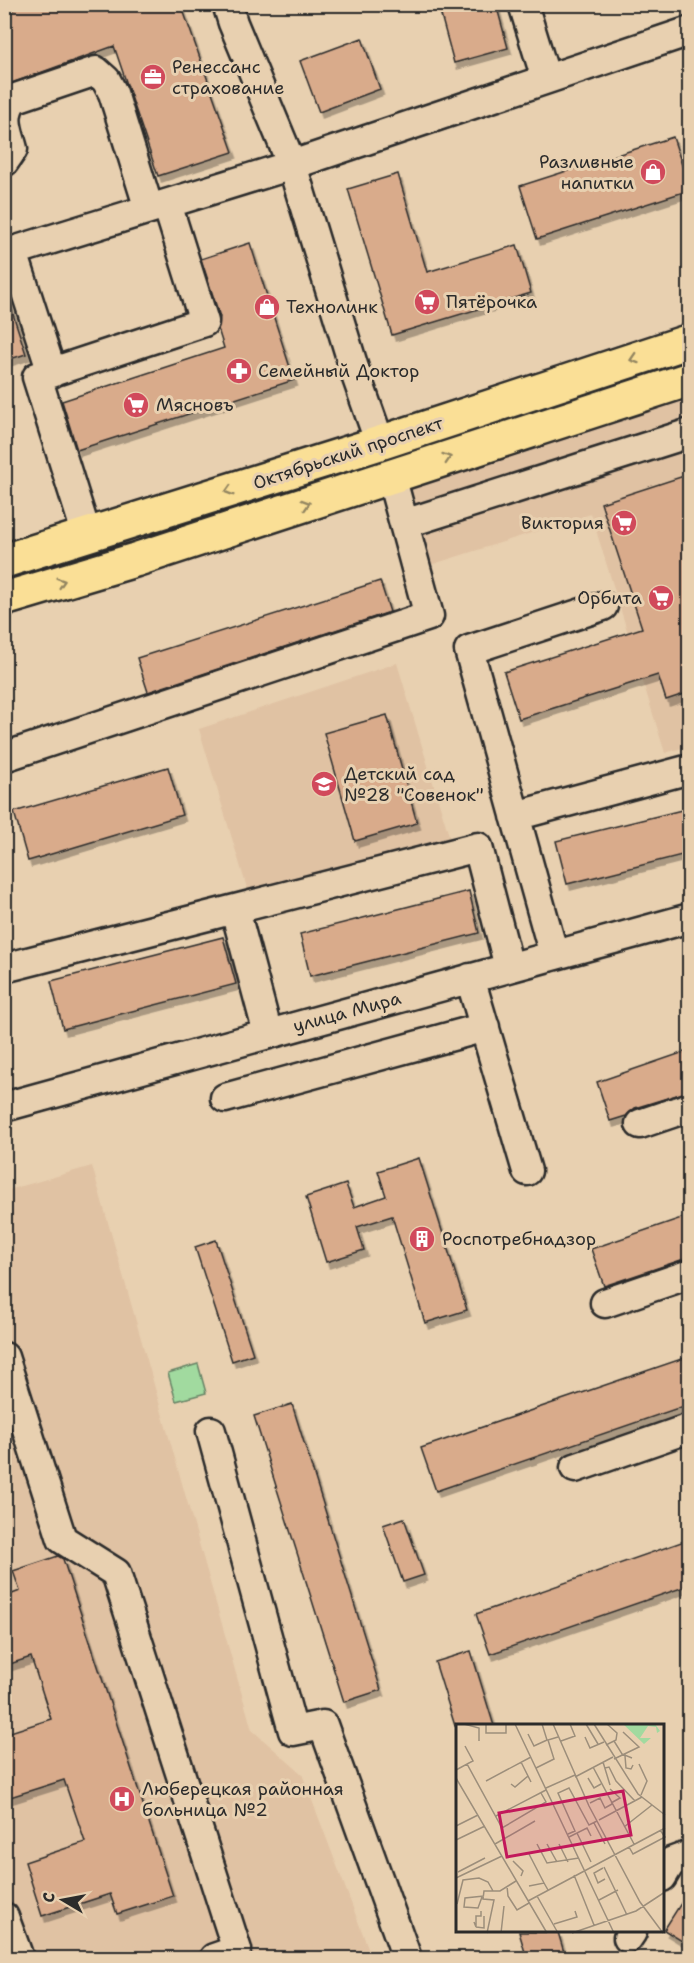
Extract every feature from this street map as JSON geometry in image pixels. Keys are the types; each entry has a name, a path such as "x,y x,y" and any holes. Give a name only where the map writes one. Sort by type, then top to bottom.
{"main road":[{"name":"Октябрьский проспект","path":"4,561 382,442 690,341"},
{"name":"Октябрьский проспект","path":"4,599 135,560 690,379"}],"street":[{"path":"227,4 292,165 357,378 376,432 382,442"},
{"path":"523,4 546,79"},
{"path":"52,373 9,253 292,165 690,31"},
{"path":"4,162 13,149 6,120 7,109 13,99 96,71 106,80 113,93 204,322 37,377 83,523 90,534"},
{"path":"404,525 690,433"},
{"path":"4,757 429,616 391,476"},
{"path":"554,955 469,650 603,606"},
{"path":"515,816 690,769"},
{"path":"4,968 478,847 509,967"},
{"path":"235,910 268,1034"},
{"name":"улица Мира","path":"4,1107 690,918"},
{"path":"470,978 527,1171"},
{"path":"225,1098 485,1027"},
{"path":"640,1124 690,1107"},
{"path":"606,1303 690,1274"},
{"path":"4,1358 63,1539 116,1573 237,1950 214,1959"},
{"path":"575,1468 690,1428"},
{"path":"211,1431 293,1731 323,1725 407,1959"},
{"path":"664,1875 671,1862 690,1855"},
{"path":"4,1917 19,1959"}],"shaded area":[{"path":"689,398 689,746 665,753 591,514 424,567 400,489"},
{"name":"Детский сад №28 \"Совенок\"","path":"397,663 450,839 250,898 199,729"},
{"path":"92,1166 252,1730 302,1774 372,1958 5,1958 5,1191"}],"green space":[{"path":"198,1364 206,1393 176,1401 168,1373"}],"building":[{"path":"26,4 181,4 233,152 158,176 114,46 4,86 4,13"},
{"path":"438,4 496,4 508,48 454,63"},
{"path":"362,38 380,89 319,112 300,61"},
{"path":"673,137 690,190 537,239 520,186"},
{"path":"398,174 427,272 517,245 531,293 392,335 348,189"},
{"path":"250,243 294,380 77,450 62,401 224,348 218,329 220,317 201,259"},
{"path":"4,299 8,299 26,354 4,361"},
{"name":"Орбита","path":"690,474 690,692 666,700 658,675 519,719 504,672 642,628 601,503"},
{"path":"380,581 390,612 148,692 137,658"},
{"path":"387,715 417,823 355,841 324,733"},
{"path":"168,767 182,815 28,861 14,812"},
{"path":"690,808 690,853 567,884 556,841"},
{"path":"469,891 479,933 310,976 300,934"},
{"path":"223,937 236,984 63,1029 51,981"},
{"path":"690,1050 690,1091 635,1108 626,1116 610,1121 597,1082"},
{"name":"Роспотребнадзор","path":"419,1158 467,1310 425,1323 392,1216 357,1227 364,1250 326,1262 306,1197 346,1184 354,1207 386,1196 378,1171"},
{"path":"690,1215 690,1257 604,1286 591,1249"},
{"path":"216,1240 253,1354 232,1361 195,1247"},
{"path":"690,1356 690,1404 436,1491 421,1448"},
{"path":"292,1404 381,1690 344,1702 254,1416"},
{"path":"404,1518 424,1575 403,1582 383,1525"},
{"path":"690,1539 690,1585 490,1654 476,1614"},
{"path":"58,1556 63,1559 173,1896 117,1914 110,1894 42,1916 25,1862 85,1842 64,1780 4,1799 4,1734 51,1719 31,1657 4,1666 4,1597 20,1591 13,1571"},
{"path":"471,1651 493,1724 456,1724 455,1726 435,1662"},
{"path":"690,1889 690,1946 664,1930"},
{"path":"519,1933 558,1933 566,1959 527,1959"}],"place":[{"name":"Ренессанс страхование","path":"153,77"},
{"name":"Разливные напитки","path":"653,172"},
{"name":"Пятёрочка","path":"427,302"},
{"name":"Технолинк","path":"267,307"},
{"name":"Семейный Доктор","path":"239,371"},
{"name":"Мясновъ","path":"136,405"},
{"name":"Виктория","path":"624,523"},
{"name":"Орбита","path":"661,598"},
{"name":"Детский сад №28 \"Совенок\"","path":"324,784"},
{"name":"Роспотребнадзор","path":"422,1239"},
{"name":"Люберецкая районная больница №2","path":"122,1799"}]}
